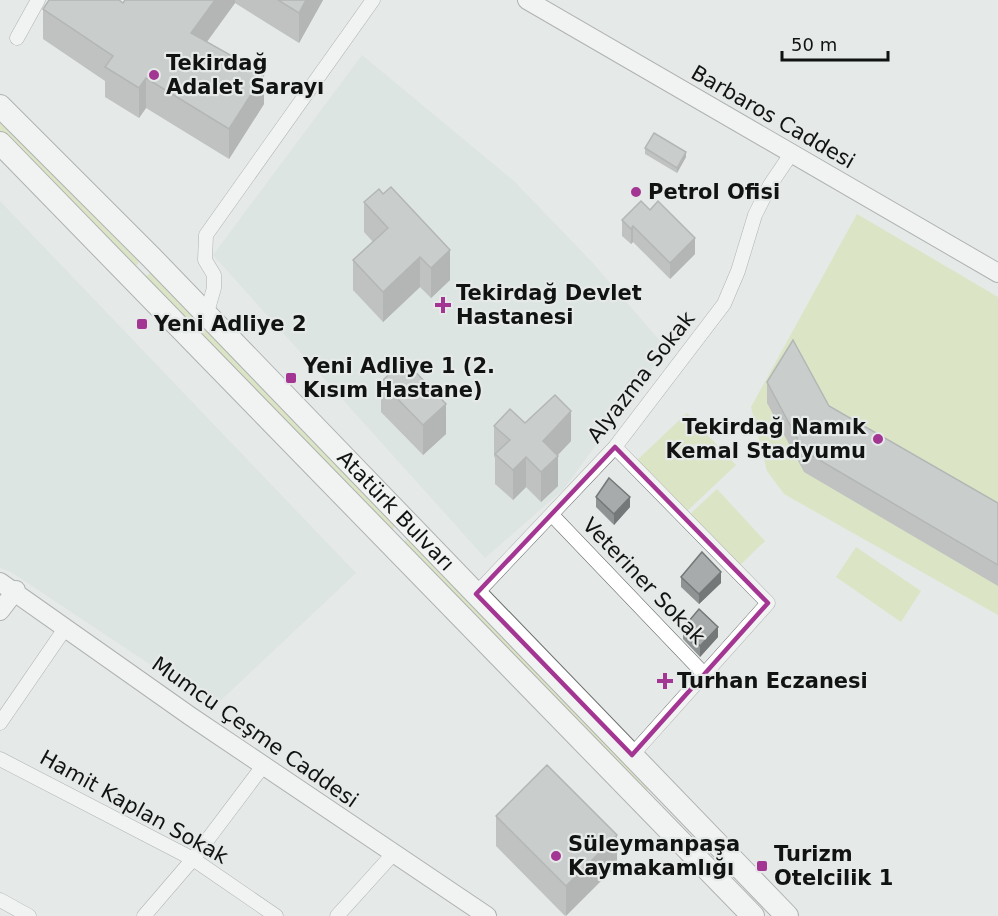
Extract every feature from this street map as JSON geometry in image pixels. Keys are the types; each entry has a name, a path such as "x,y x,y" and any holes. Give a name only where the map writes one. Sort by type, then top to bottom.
{"main road":[{"name":"Atatürk Bulvarı","path":"0,106 787,916"},
{"name":"Atatürk Bulvarı","path":"0,143 753,916"}],"street":[{"path":"17,38 38,0"},
{"path":"206,316 214,288 214,275 205,260 206,235 373,0"},
{"name":"Barbaros Caddesi","path":"527,0 998,273"},
{"name":"Alyazma Sokak","path":"476,594 553,516 615,447 724,304 738,272 755,215 770,185 791,154"},
{"path":"615,447 768,603 632,755"},
{"name":"Veteriner Sokak","path":"553,516 705,675"},
{"path":"0,611 8,586"},
{"name":"Mumcu Çeşme Caddesi","path":"8,586 263,766 487,916"},
{"path":"0,723 66,627"},
{"name":"Hamit Kaplan Sokak","path":"0,759 193,859 276,916"},
{"path":"144,916 193,859 263,766"},
{"path":"337,916 393,854"},
{"path":"0,900 29,916"}],"highlighted area":[{"path":"615,447 768,603 632,755 476,594"}],"shaded area":[{"name":"Tekirdağ Devlet Hastanesi","path":"362,55 514,181 591,261 667,349 563,490 485,558 213,255"},
{"path":"0,201 356,573 214,707 11,572 0,568"}],"green space":[{"path":"0,122 139,262 134,269 0,134"},
{"name":"Tekirdağ Namık Kemal Stadyumu","path":"857,214 998,297 998,615 784,494 767,471 751,407"},
{"path":"150,273 395,526 391,532 144,278"},
{"path":"687,413 736,465 683,515 635,462"},
{"path":"717,489 765,541 736,569 688,516"},
{"path":"410,536 650,787 644,793 403,543"},
{"path":"856,547 921,591 901,622 836,577"}],"building":[{"path":"49,0 119,0 123,3 125,0 215,0 191,33 264,74 229,129 146,78 139,88 105,67 113,56 43,9"},
{"path":"278,0 306,0 299,13"},
{"path":"654,133 686,152 677,168 645,148"},
{"path":"391,187 450,250 431,268 420,257 383,292 353,260 388,228 364,202 379,189 383,194"},
{"path":"641,201 650,210 658,201 695,238 670,263 633,226 631,229 622,220"},
{"path":"793,340 829,406 998,503 998,565 804,451 767,382"},
{"path":"404,360 446,404 423,425 381,382"},
{"path":"555,395 571,411 543,441 558,456 541,472 526,457 513,470 495,454 510,440 494,426 510,409 525,423"},
{"path":"609,478 630,497 614,514 596,497"},
{"path":"702,552 721,572 699,594 681,577"},
{"path":"699,609 718,627 700,646 683,628"},
{"path":"547,765 617,835 566,886 496,816"}],"place":[{"name":"Tekirdağ Adalet Sarayı","path":"154,75"},
{"name":"Petrol Ofisi","path":"636,192"},
{"name":"Tekirdağ Devlet Hastanesi","path":"443,305"},
{"name":"Yeni Adliye 2","path":"142,324"},
{"name":"Yeni Adliye 1 (2. Kısım Hastane)","path":"291,378"},
{"name":"Tekirdağ Namık Kemal Stadyumu","path":"878,439"},
{"name":"Turhan Eczanesi","path":"665,681"},
{"name":"Süleymanpaşa Kaymakamlığı","path":"556,856"},
{"name":"Turizm Otelcilik 1","path":"762,866"}]}
